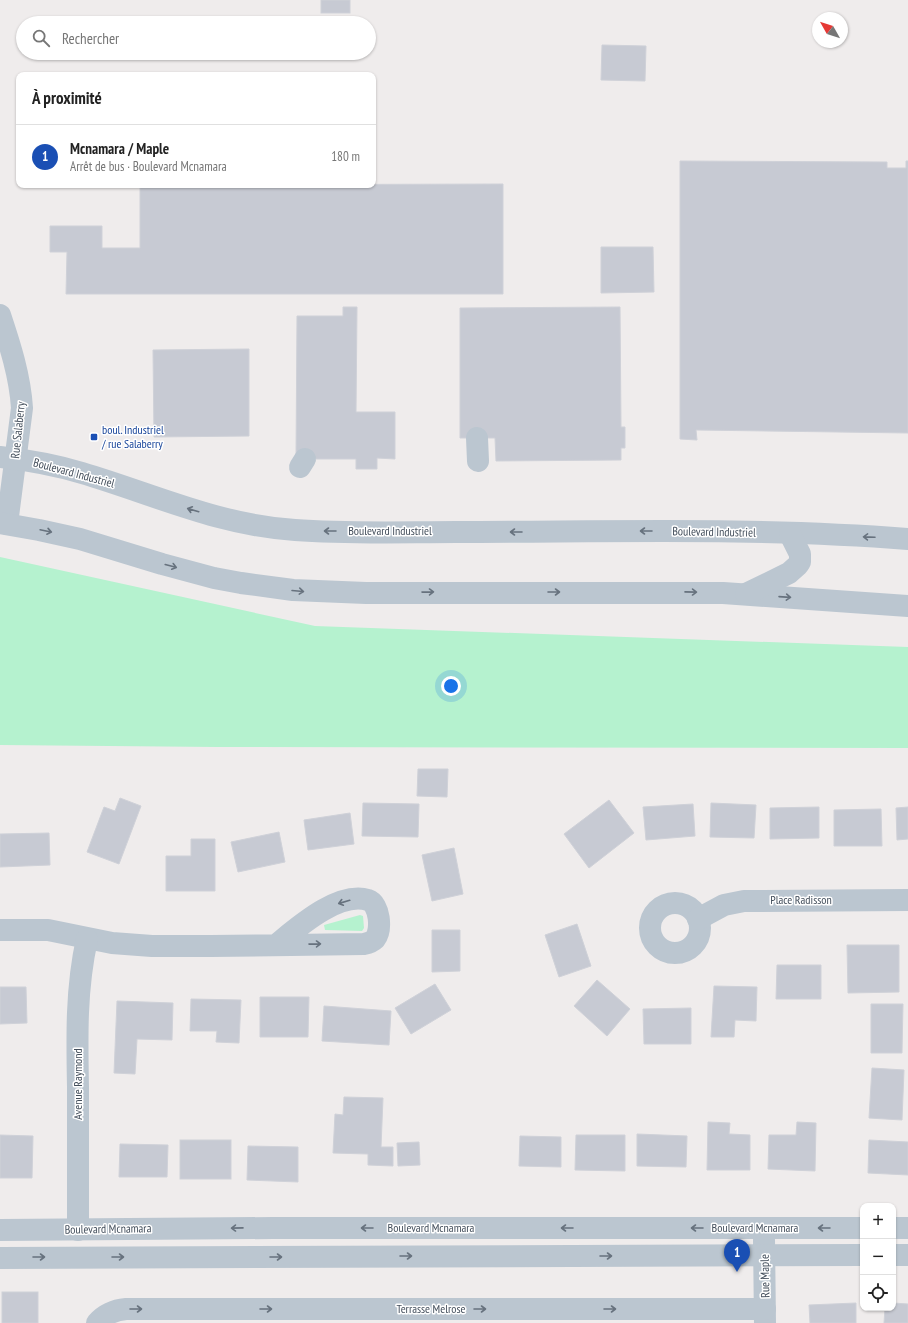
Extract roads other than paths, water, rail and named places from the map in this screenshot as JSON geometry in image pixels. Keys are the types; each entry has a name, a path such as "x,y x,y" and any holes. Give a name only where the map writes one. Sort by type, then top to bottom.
{"street":[{"name":"Rue Salaberry","path":"0,315 10,344 21,393 22,408 8,458 4,524"},
{"path":"477,438 478,462"},
{"name":"Boulevard Industriel","path":"8,458 60,467 203,513 250,524 295,530 416,532 671,531 908,539"},
{"path":"4,524 80,538 162,564 214,578 293,590 366,593 689,592 746,594 908,606"},
{"path":"746,594 789,573 798,565 800,562 800,554 790,534"},
{"name":"Place Radisson","path":"698,919 724,905 744,901 908,900"},
{"path":"0,930 48,930 87,939 121,944 180,947 276,945"},
{"name":"Avenue Raymond","path":"78,1230 78,1001 82,963 87,939"},
{"name":"Boulevard Mcnamara","path":"0,1230 273,1228 860,1228"},
{"name":"Rue Maple","path":"764,1228 765,1316"},
{"path":"896,1228 908,1228"},
{"path":"0,1258 860,1255"},
{"path":"896,1255 908,1255"},
{"name":"Terrasse Melrose","path":"99,1321 112,1312 126,1309 765,1316"}],"place":[{"name":"boul. Industriel / rue Salaberry","path":"94,437"},
{"name":"Mcnamara / Maple","path":"737,1272"}]}
